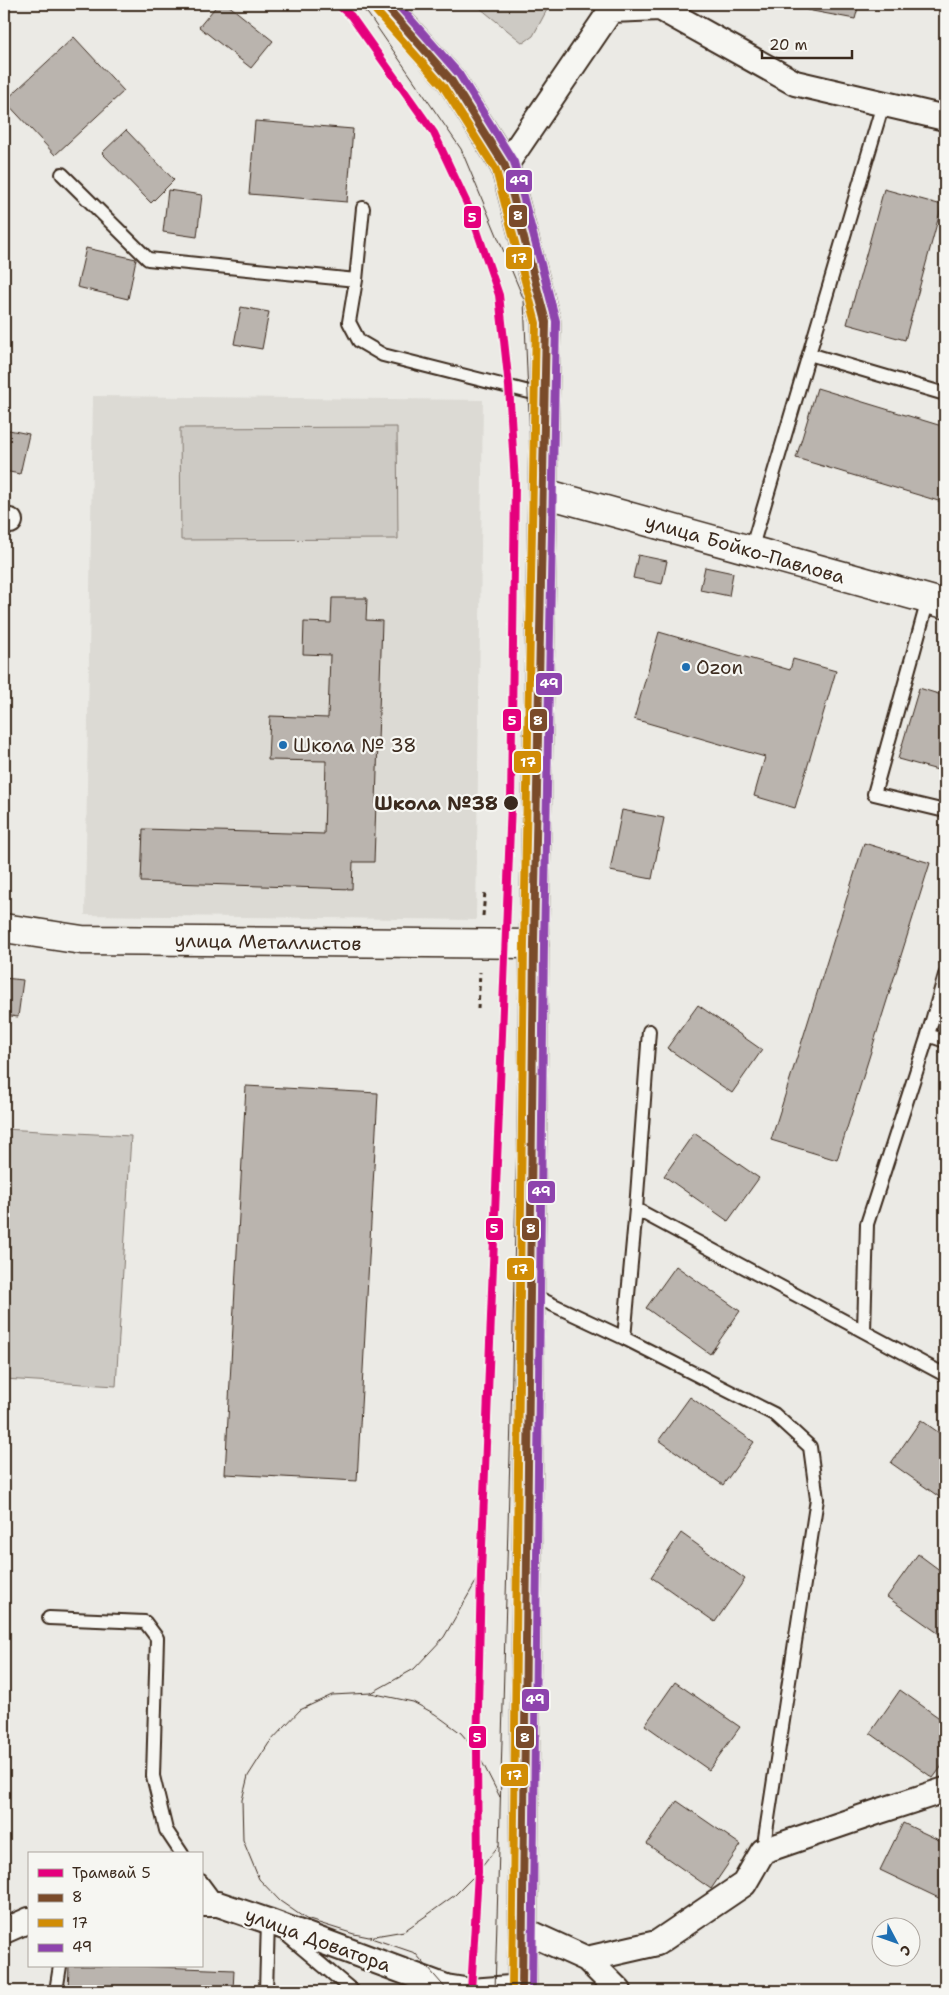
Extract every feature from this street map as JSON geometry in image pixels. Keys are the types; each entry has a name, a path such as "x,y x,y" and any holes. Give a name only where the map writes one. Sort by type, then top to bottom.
{"main road":[{"path":"384,4 451,80 505,166 546,322 534,944 522,1989"},
{"name":"улица Бойко-Павлова","path":"544,493 937,602"},
{"name":"улица Металлистов","path":"4,928 82,940 534,944"}],"street":[{"path":"505,166 611,10 660,8 795,83 945,118"},
{"path":"587,1960 656,1943 744,1884 763,1851 945,1790"},
{"name":"улица Доватора","path":"209,1904 268,1921 446,1987 472,1991 522,1989"},
{"path":"4,1931 28,1920"},
{"path":"523,1930 587,1960 619,1991"}],"lane":[{"path":"750,550 884,104"},
{"path":"62,174 148,259 356,280"},
{"path":"363,208 356,280 349,322 359,341 383,355 545,396"},
{"path":"809,354 945,394"},
{"path":"937,602 874,794 945,811"},
{"path":"864,1331 867,1224 928,1035 945,975"},
{"path":"624,1338 649,1031"},
{"path":"928,1035 945,1041"},
{"path":"636,1209 945,1375"},
{"path":"530,1294 624,1338 774,1414 810,1447 817,1499 763,1851"},
{"path":"49,1618 145,1622 157,1638 154,1776 166,1830 181,1852"},
{"path":"202,1884 209,1904"},
{"path":"266,1991 268,1921"},
{"path":"268,1921 353,1991"},
{"path":"56,1991 60,1968"}],"shaded area":[{"path":"475,4 550,4 533,36 523,43"},
{"name":"Школа № 38","path":"93,396 483,400 476,920 85,915"},
{"path":"397,427 398,539 181,540 180,428"},
{"path":"4,1129 131,1136 116,1386 4,1379"}],"building":[{"path":"218,4 227,4 273,41 251,68 199,27"},
{"path":"798,4 859,4 855,19 807,10"},
{"path":"74,37 124,91 55,155 5,101"},
{"path":"255,121 353,129 347,202 249,194"},
{"path":"126,130 174,180 151,203 102,153"},
{"path":"884,189 942,205 905,340 847,324"},
{"path":"168,190 202,195 197,237 163,232"},
{"path":"86,248 136,259 128,299 77,287"},
{"path":"241,307 269,312 262,349 234,344"},
{"path":"817,388 945,427 945,503 796,458"},
{"path":"4,429 29,434 20,474 4,471"},
{"path":"638,555 667,561 662,584 633,578"},
{"path":"705,567 733,573 729,596 700,590"},
{"path":"332,598 367,598 366,620 382,621 374,862 353,862 352,889 141,882 143,829 324,834 326,761 268,760 270,716 328,718 330,655 303,654 304,622 331,623"},
{"path":"659,632 790,670 793,659 836,671 795,808 754,796 765,757 634,719"},
{"path":"919,688 945,696 945,772 898,759"},
{"path":"622,810 664,818 652,879 610,871"},
{"path":"864,843 930,863 837,1160 771,1140"},
{"path":"4,978 23,980 18,1017 4,1015"},
{"path":"698,1005 762,1050 732,1093 667,1048"},
{"path":"246,1086 378,1093 357,1481 225,1474"},
{"path":"694,1133 759,1178 728,1221 664,1176"},
{"path":"676,1266 740,1311 710,1354 646,1308"},
{"path":"690,1397 754,1442 723,1485 659,1440"},
{"path":"921,1420 945,1437 945,1501 891,1463"},
{"path":"681,1533 745,1579 715,1622 651,1577"},
{"path":"918,1554 945,1574 945,1638 887,1597"},
{"path":"675,1682 740,1727 709,1770 645,1725"},
{"path":"900,1690 945,1722 945,1762 933,1778 870,1733"},
{"path":"677,1801 741,1845 711,1889 647,1844"},
{"path":"903,1823 945,1843 945,1901 880,1870"},
{"path":"69,1968 234,1970 233,1991 68,1991"}],"tram line":[{"name":"5","path":"337,4 351,16 434,133 470,210 499,295 509,386 515,483 511,803 481,1573 477,1752 478,1872 471,1991"},
{"path":"356,4 368,14 461,149 524,300 531,465 511,1419 495,1991"},
{"path":"371,1693 414,1669 444,1637 481,1573"},
{"path":"499,1845 478,1872 455,1895 430,1913 404,1931 369,1937 306,1919 280,1901 259,1879 243,1840 242,1800 248,1776 269,1743 300,1710 332,1695 371,1693 413,1702 435,1714 461,1733 477,1752 500,1797"},
{"path":"371,1938 415,1953 448,1991"}],"transit line":[{"name":"8","path":"384,4 451,80 505,166 546,322 534,944 522,1991"},
{"name":"49","path":"397,4 459,74 514,162 556,321 544,944 532,1991"},
{"name":"17","path":"376,11 443,86 496,170 536,323 524,944 512,1991"}],"place":[{"name":"Ozon","path":"686,667"},
{"name":"Школа № 38","path":"283,745"},
{"name":"Школа №38","path":"511,803"}]}
